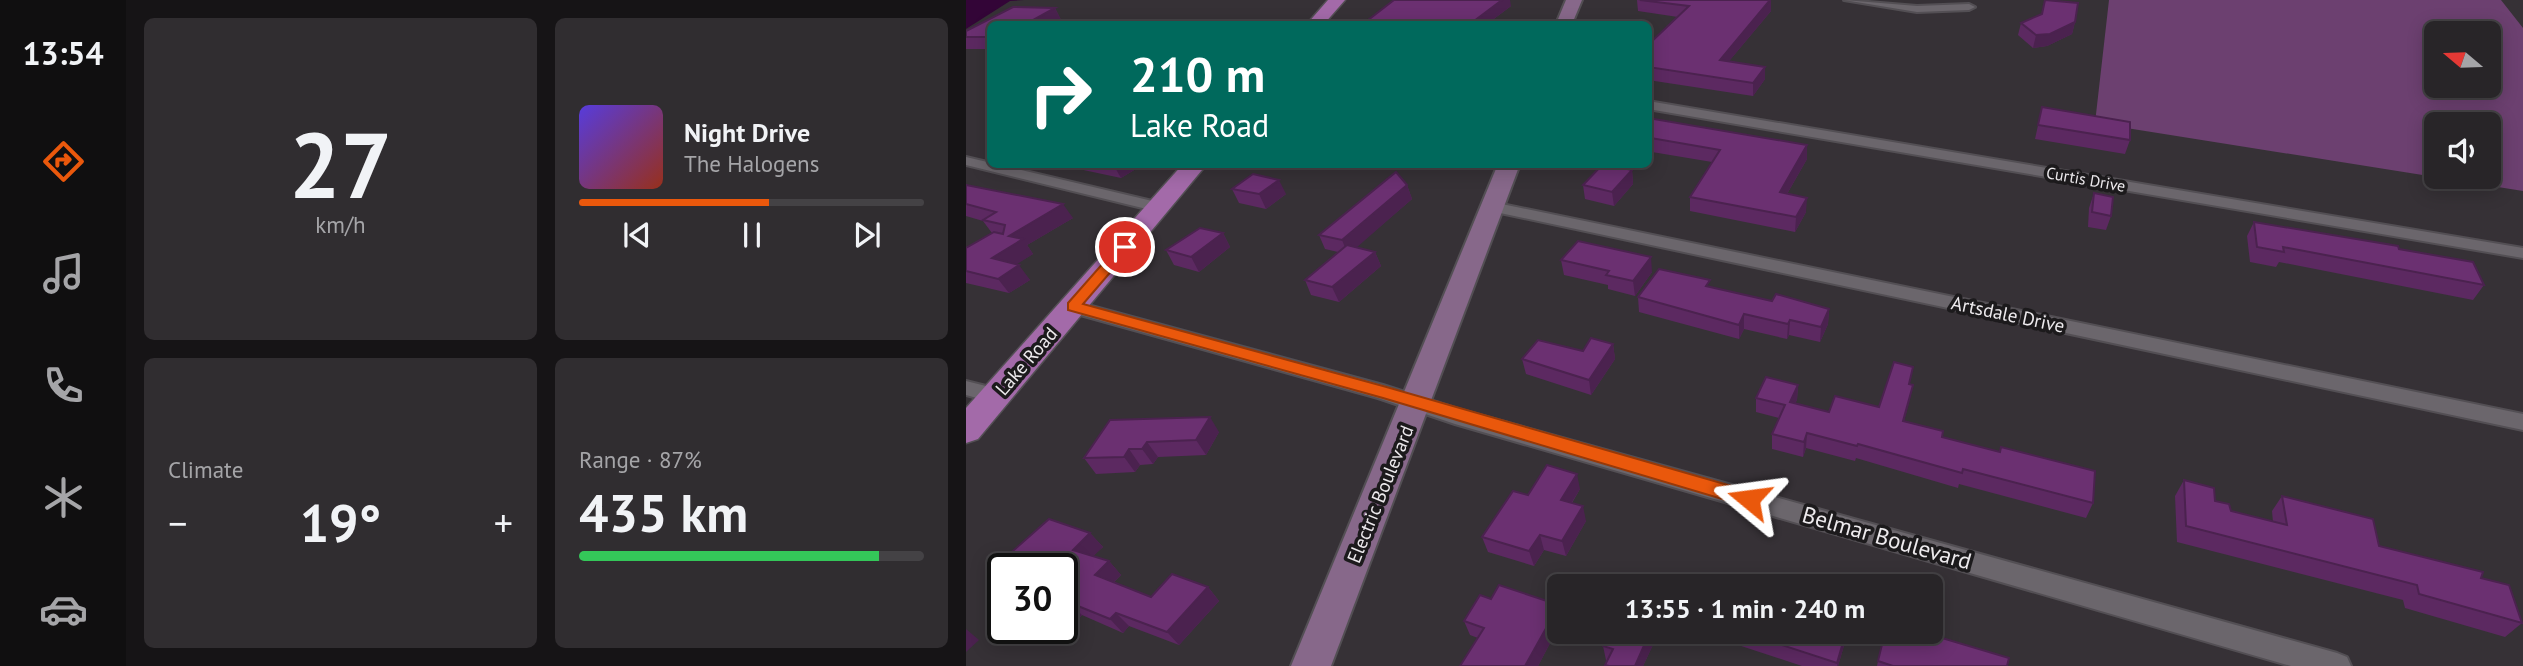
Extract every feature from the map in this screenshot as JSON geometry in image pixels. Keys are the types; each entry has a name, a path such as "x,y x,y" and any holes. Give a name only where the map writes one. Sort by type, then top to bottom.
{"main road":[{"path":"1318,21 1337,0"},
{"name":"Lake Road","path":"966,430 1193,168"}],"street":[{"path":"1565,21 1574,0"},
{"path":"1849,0 1917,9 1969,7"},
{"name":"Curtis Drive","path":"1652,106 2523,253"},
{"path":"966,161 987,166"},
{"path":"995,168 1159,208"},
{"name":"Electric Boulevard","path":"1311,666 1506,168"},
{"name":"Artsdale Drive","path":"1492,206 2523,422"},
{"name":"Belmar Boulevard","path":"1073,307 2337,666"},
{"path":"966,388 995,396"}],"shaded area":[{"path":"966,0 1024,0 1010,1 966,29"},
{"path":"2109,0 2501,0 2523,28 2523,191 2501,188 2501,112 2424,112 2424,175 2095,123"}],"building":[{"path":"1394,0 1502,0 1474,21 1367,21"},
{"path":"1640,0 1770,0 1720,60 1765,67 1753,83 1652,68 1652,41 1689,6"},
{"path":"2045,0 2078,3 2075,22 2050,34 2036,35 2021,23 2042,14"},
{"path":"1013,7 1055,8 1031,21 987,21 987,37 966,37 966,31"},
{"path":"2042,107 2130,122 2130,140 2038,125"},
{"path":"1652,119 1807,145 1780,192 1807,198 1796,217 1690,197 1720,150 1652,138"},
{"path":"1599,168 1632,170 1612,192 1583,185"},
{"path":"1396,172 1407,185 1342,240 1319,235"},
{"path":"1253,174 1279,180 1259,194 1232,189"},
{"path":"966,185 1063,204 1009,236 1023,239 992,258 1019,265 998,279 966,271 966,248 994,232 1003,234 1005,225 983,220 996,212 966,204"},
{"path":"2094,193 2113,197 2111,216 2092,212"},
{"path":"2254,222 2398,246 2399,249 2473,262 2484,285 2283,247 2284,252 2257,247"},
{"path":"1200,228 1223,233 1191,257 1166,250"},
{"path":"1578,241 1651,257 1633,281 1606,275 1609,271 1561,260"},
{"path":"1347,245 1375,252 1332,287 1305,280"},
{"path":"1659,269 1710,280 1706,286 1772,301 1776,294 1829,309 1821,327 1790,320 1788,324 1744,314 1739,325 1638,297"},
{"path":"1591,338 1613,344 1589,380 1522,359 1538,340 1583,351"},
{"path":"1894,362 1913,367 1909,384 1913,385 1903,421 1943,431 1942,437 2000,452 2001,447 2095,471 2093,503 1963,469 1962,473 1807,433 1804,442 1772,434 1785,405 1756,398 1766,377 1798,385 1790,402 1829,412 1835,396 1879,407"},
{"path":"1210,417 1196,440 1147,442 1142,449 1129,449 1124,457 1084,458 1110,420"},
{"path":"1547,465 1577,474 1561,500 1583,506 1562,541 1540,535 1529,551 1482,537 1513,491 1528,495"},
{"path":"2184,480 2214,488 2215,501 2229,504 2231,511 2287,525 2282,496 2373,519 2379,546 2483,572 2481,578 2509,585 2522,623 2419,594 2417,585 2186,526"},
{"path":"1049,519 1090,533 1073,550 1109,561 1095,575 1151,597 1172,574 1208,587 1167,632 1116,613 1110,619 1078,606 1078,553 1011,553"},
{"path":"1499,585 1547,601 1547,627 1525,666 1460,666 1484,628 1464,621 1480,595 1491,599"},
{"path":"1943,638 2009,658 2007,666 1893,666 1878,661 1882,644 1943,644"},
{"path":"1645,644 1635,666 1605,665 1613,649 1603,646"},
{"path":"1779,644 1843,644 1837,663"}],"route":[{"path":"1125,247 1073,307 1383,392 1455,416 1749,499"}]}
